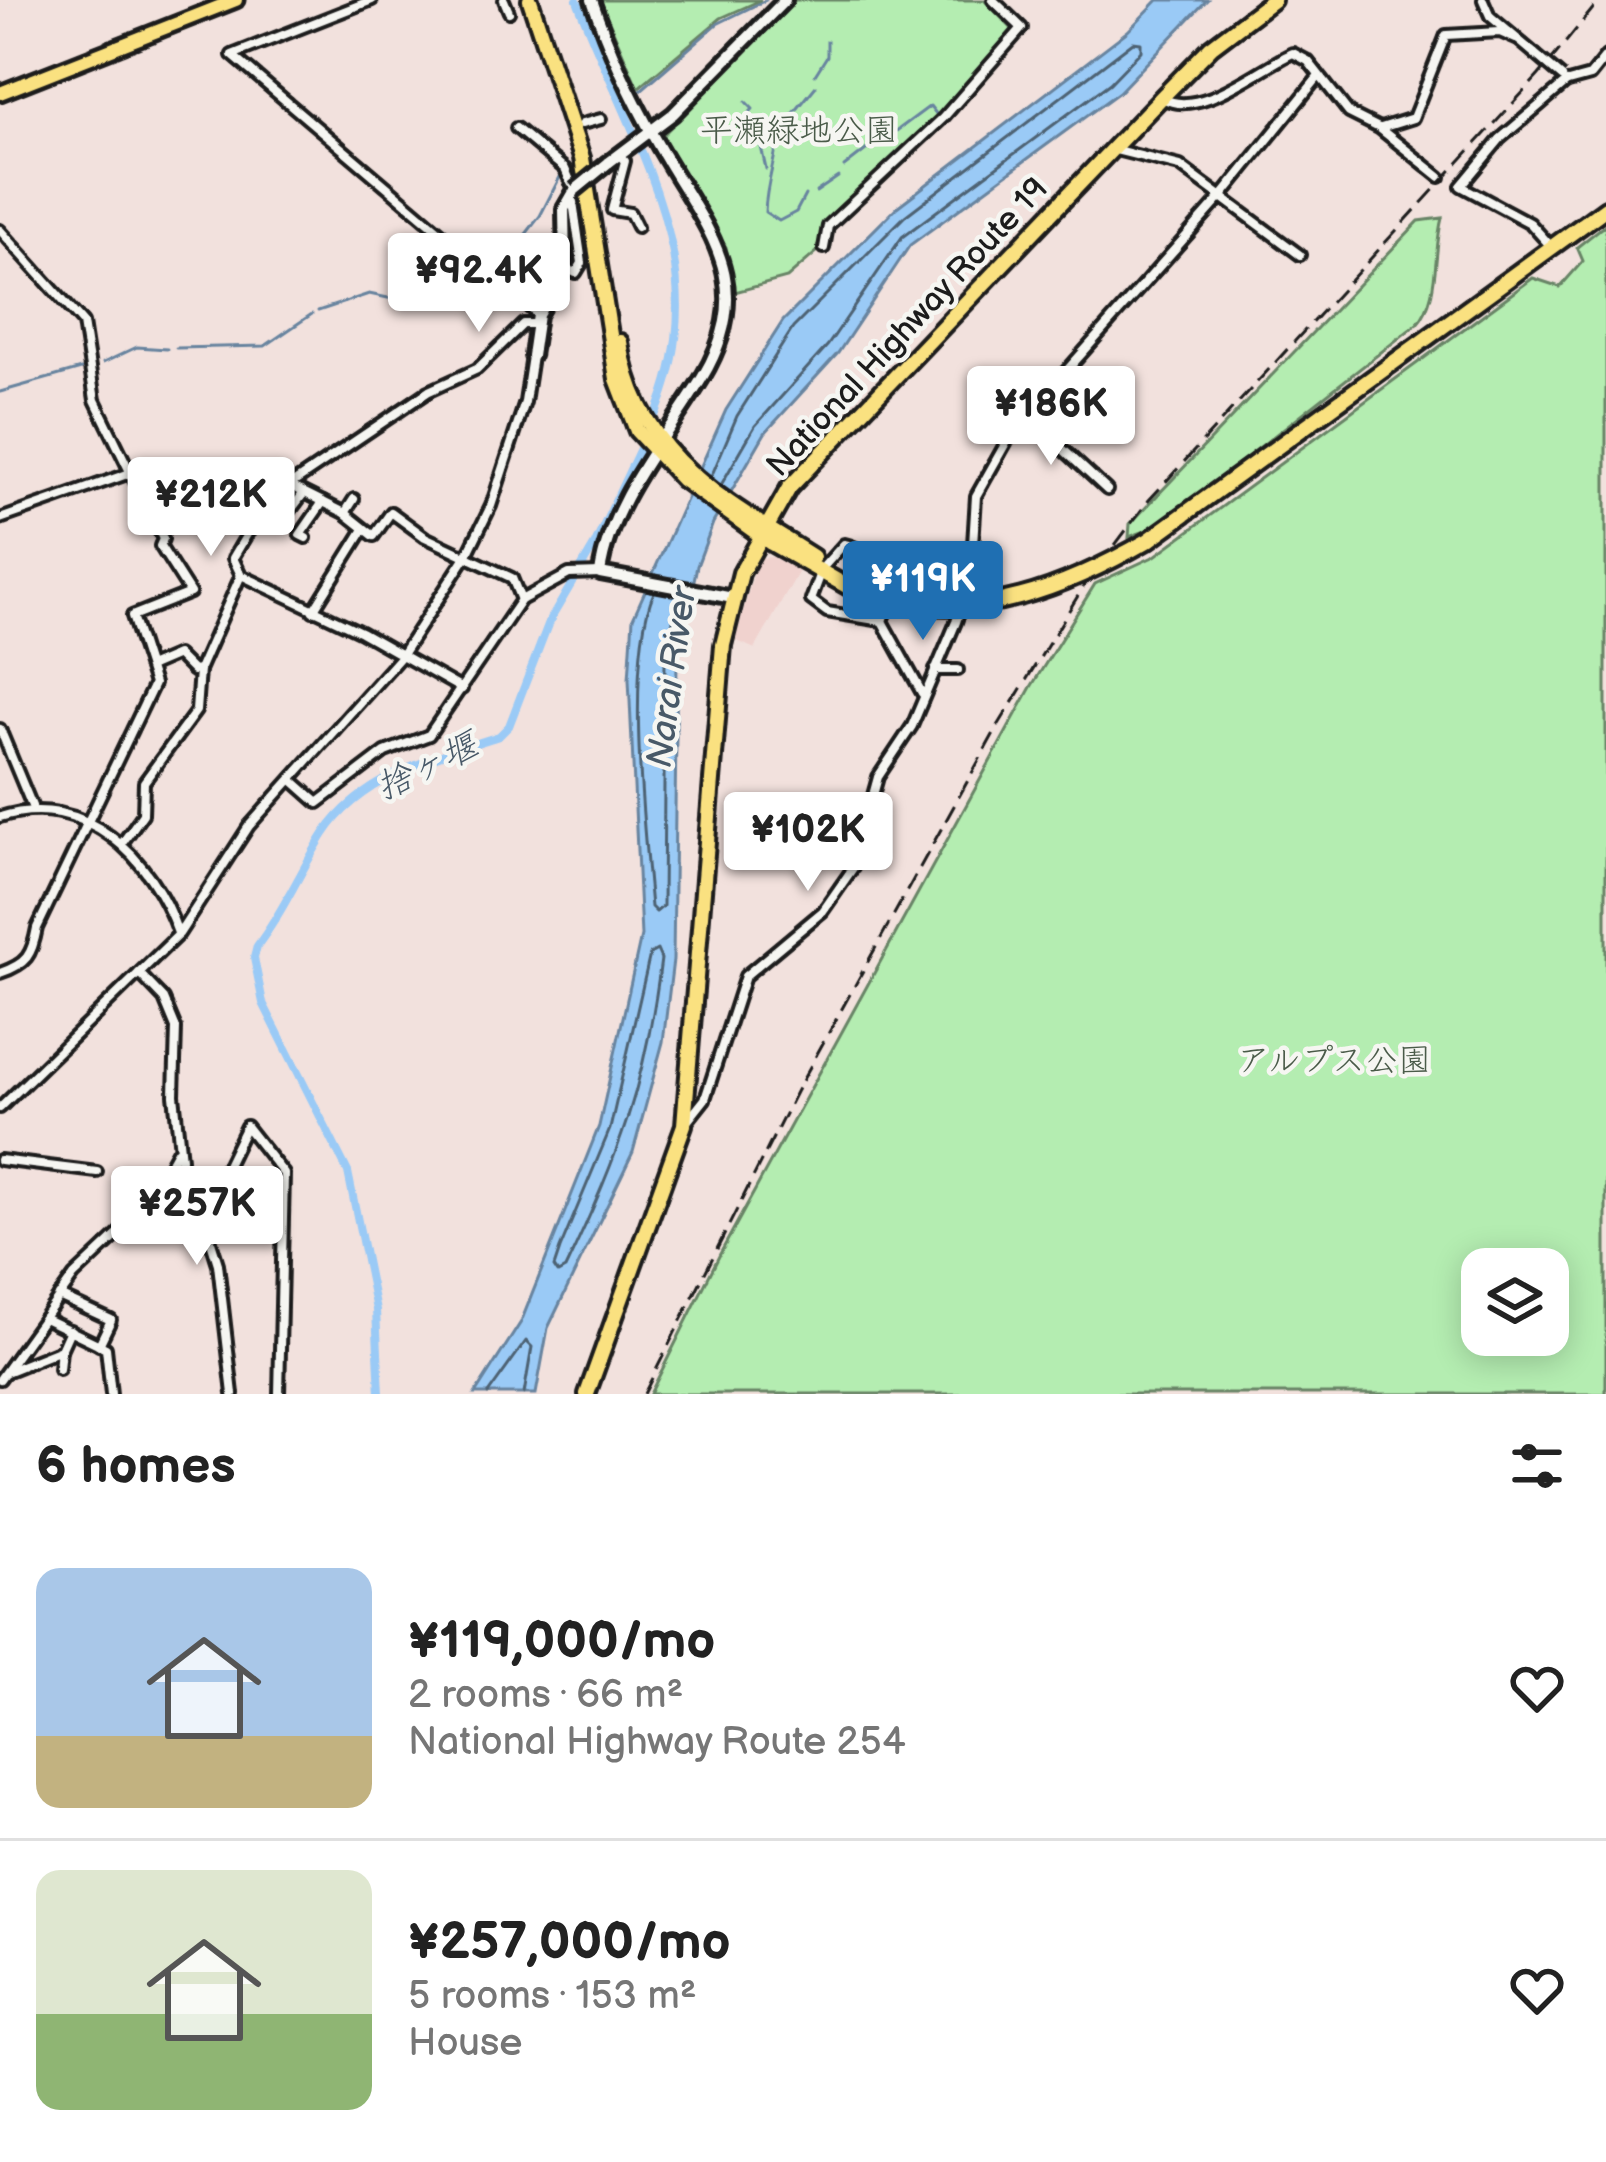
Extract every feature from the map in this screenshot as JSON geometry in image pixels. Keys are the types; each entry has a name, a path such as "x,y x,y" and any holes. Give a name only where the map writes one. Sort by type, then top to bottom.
{"highway":[{"path":"530,0 568,105 574,184 617,379 640,425 657,450 756,526 881,597 946,608 999,602 1066,581 1149,541 1606,208"},
{"path":"539,0 582,124 622,355 640,425"},
{"name":"National Highway Route 19","path":"587,1394 684,1125 716,714 733,598 756,526 815,457 1211,47 1273,0"}],"main road":[{"path":"0,93 236,0"}],"street":[{"path":"372,0 232,55 537,319"},
{"path":"504,0 509,13"},
{"path":"592,0 647,133 719,248 729,297 712,360 613,530 601,587"},
{"path":"0,1108 179,934 249,826 401,656 467,555 491,506 520,419 537,319 565,268 564,208 574,184 687,100 785,0"},
{"path":"824,248 828,226 943,118 1022,28 993,0"},
{"path":"1483,0 1490,16 1564,80"},
{"path":"1379,128 1413,118 1445,35 1500,32 1516,38"},
{"path":"1162,97 1172,103 1225,91 1288,53 1304,57 1348,113 1379,128 1440,177"},
{"path":"1546,242 1530,223 1461,186 1500,139 1564,80 1590,76 1606,56"},
{"path":"684,1125 705,1100 745,976 823,911 848,878 878,777 912,725 971,577 976,496 1024,414 1222,196 1319,76"},
{"path":"582,124 602,119"},
{"path":"516,128 574,184"},
{"path":"1112,149 1180,166 1300,255"},
{"path":"618,155 625,160 612,210 630,213 637,227"},
{"path":"0,230 4,240 83,323 95,400 163,539 160,546 190,592 132,616 154,684 37,928 26,962 0,973"},
{"path":"462,689 241,575 232,564 245,533 281,491 416,399 477,369 523,324 537,319"},
{"path":"1024,414 1107,490"},
{"path":"0,519 133,472"},
{"path":"293,487 345,513 374,536 391,512 425,537 512,578 521,600"},
{"path":"281,522 303,494"},
{"path":"345,513 354,499"},
{"path":"306,538 301,535 323,502"},
{"path":"314,611 364,529"},
{"path":"882,621 817,607 810,592 844,544 860,548 890,578 892,593 882,621 922,693"},
{"path":"292,780 318,803 386,752 429,735 521,600 544,592 569,574 604,574 733,598"},
{"path":"123,842 143,814 145,782 196,711 199,670 241,575"},
{"path":"149,668 177,655 193,671 199,670"},
{"path":"935,670 958,670"},
{"path":"0,729 32,806"},
{"path":"0,817 32,806 91,823 123,842 148,871 179,934"},
{"path":"139,974 164,999 176,1028 182,1159 174,1200 200,1221 218,1264 232,1394"},
{"path":"200,1221 245,1126 284,1174 277,1327 280,1394"},
{"path":"2,1376 59,1297 145,1209 178,1150"},
{"path":"0,1160 97,1172"},
{"path":"59,1297 111,1319 99,1345"},
{"path":"44,1318 106,1348 111,1394"},
{"path":"58,1370 70,1330"},
{"path":"2,1376 61,1350"}],"shaded area":[{"path":"773,557 799,571 755,649 735,640 758,558"}],"green space":[{"path":"600,0 761,0 721,18 638,88"},
{"name":"平瀬緑地公園","path":"795,0 984,0 1015,32 947,110 851,206 826,223 818,251 787,278 735,292 726,247 660,138"},
{"path":"1442,218 1433,288 1417,324 1159,526 1129,537 1130,524 1419,221"},
{"name":"アルプス公園","path":"1606,224 1606,1394 650,1394 720,1254 1031,687 1095,584 1155,556 1533,278 1560,287 1583,261 1577,247"}],"water":[{"name":"Narai River","path":"1158,0 1207,0 1119,92 910,245 838,353 765,433 713,523 697,566 677,660 673,960 663,1042 633,1152 548,1328 536,1394 475,1394 521,1322 599,1126 641,936 629,679 633,618 726,410 783,321 897,207 1128,31"}],"waterway":[{"name":"捨ヶ堰","path":"577,0 644,156 674,260 678,313 671,369 650,427"},
{"path":"641,90 717,24 766,0"},
{"path":"815,75 827,56 827,41"},
{"path":"790,118 816,86"},
{"path":"746,102 753,109 743,119 759,138 766,169"},
{"path":"895,132 930,106 937,115"},
{"path":"779,126 765,212 779,221 796,212 805,195"},
{"path":"844,167 884,136"},
{"path":"495,274 540,216 561,175"},
{"path":"816,192 838,177"},
{"path":"318,311 369,294 426,306 449,304 488,281"},
{"path":"176,348 265,346 312,314"},
{"path":"103,363 137,347 167,349"},
{"path":"0,392 81,369"},
{"name":"捨ヶ堰","path":"380,1394 376,1310 348,1172 263,1003 254,958 257,946 324,834 358,797 402,771 499,736 509,726 549,622 595,544 644,440"}],"railway":[{"path":"644,1394 796,1092 998,726 1084,586 1149,500 1539,75 1600,0"}]}
